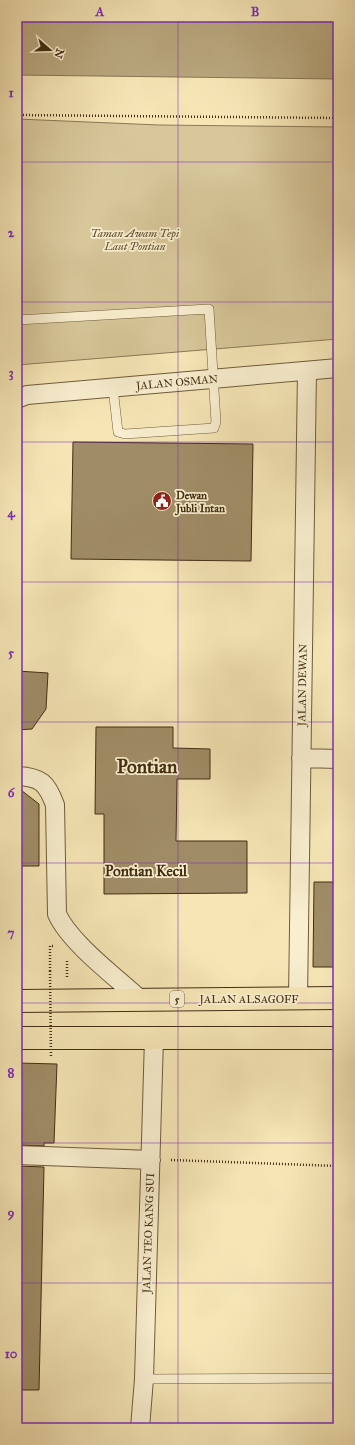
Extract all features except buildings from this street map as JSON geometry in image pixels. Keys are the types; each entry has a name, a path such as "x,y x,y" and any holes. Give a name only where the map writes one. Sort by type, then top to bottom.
{"highway":[{"name":"JALAN ALSAGOFF","path":"17,1001 338,998"},
{"path":"17,1038 338,1038"}],"street":[{"name":"JALAN OSMAN","path":"17,399 27,395 338,368"},
{"name":"JALAN DEWAN","path":"298,998 307,371"},
{"path":"301,758 338,759"},
{"path":"17,776 28,776 40,780 50,789 56,805 57,914 62,925 88,952 141,1000"},
{"name":"JALAN TEO KANG SUI","path":"140,1428 144,1379 154,1038"},
{"path":"17,1155 151,1160"}],"lane":[{"path":"17,320 209,309 216,422 214,428 125,434 118,432 113,388"},
{"path":"144,1379 338,1378 338,1412"}],"path":[{"path":"17,116 338,118"},
{"path":"51,1057 50,946 56,946"},
{"path":"67,959 67,972"},
{"path":"151,1160 338,1166"}],"green space":[{"name":"Taman Awam Tepi Laut Pontian","path":"17,119 159,125 338,127 338,339 17,365"}],"shaded area":[{"path":"17,17 338,17 338,79 17,75"}],"place":[{"name":"Dewan Jubli Intan","path":"162,501"}],"district":[{"name":"Pontian","path":"147,766"},
{"name":"Pontian Kecil","path":"146,871"}]}
